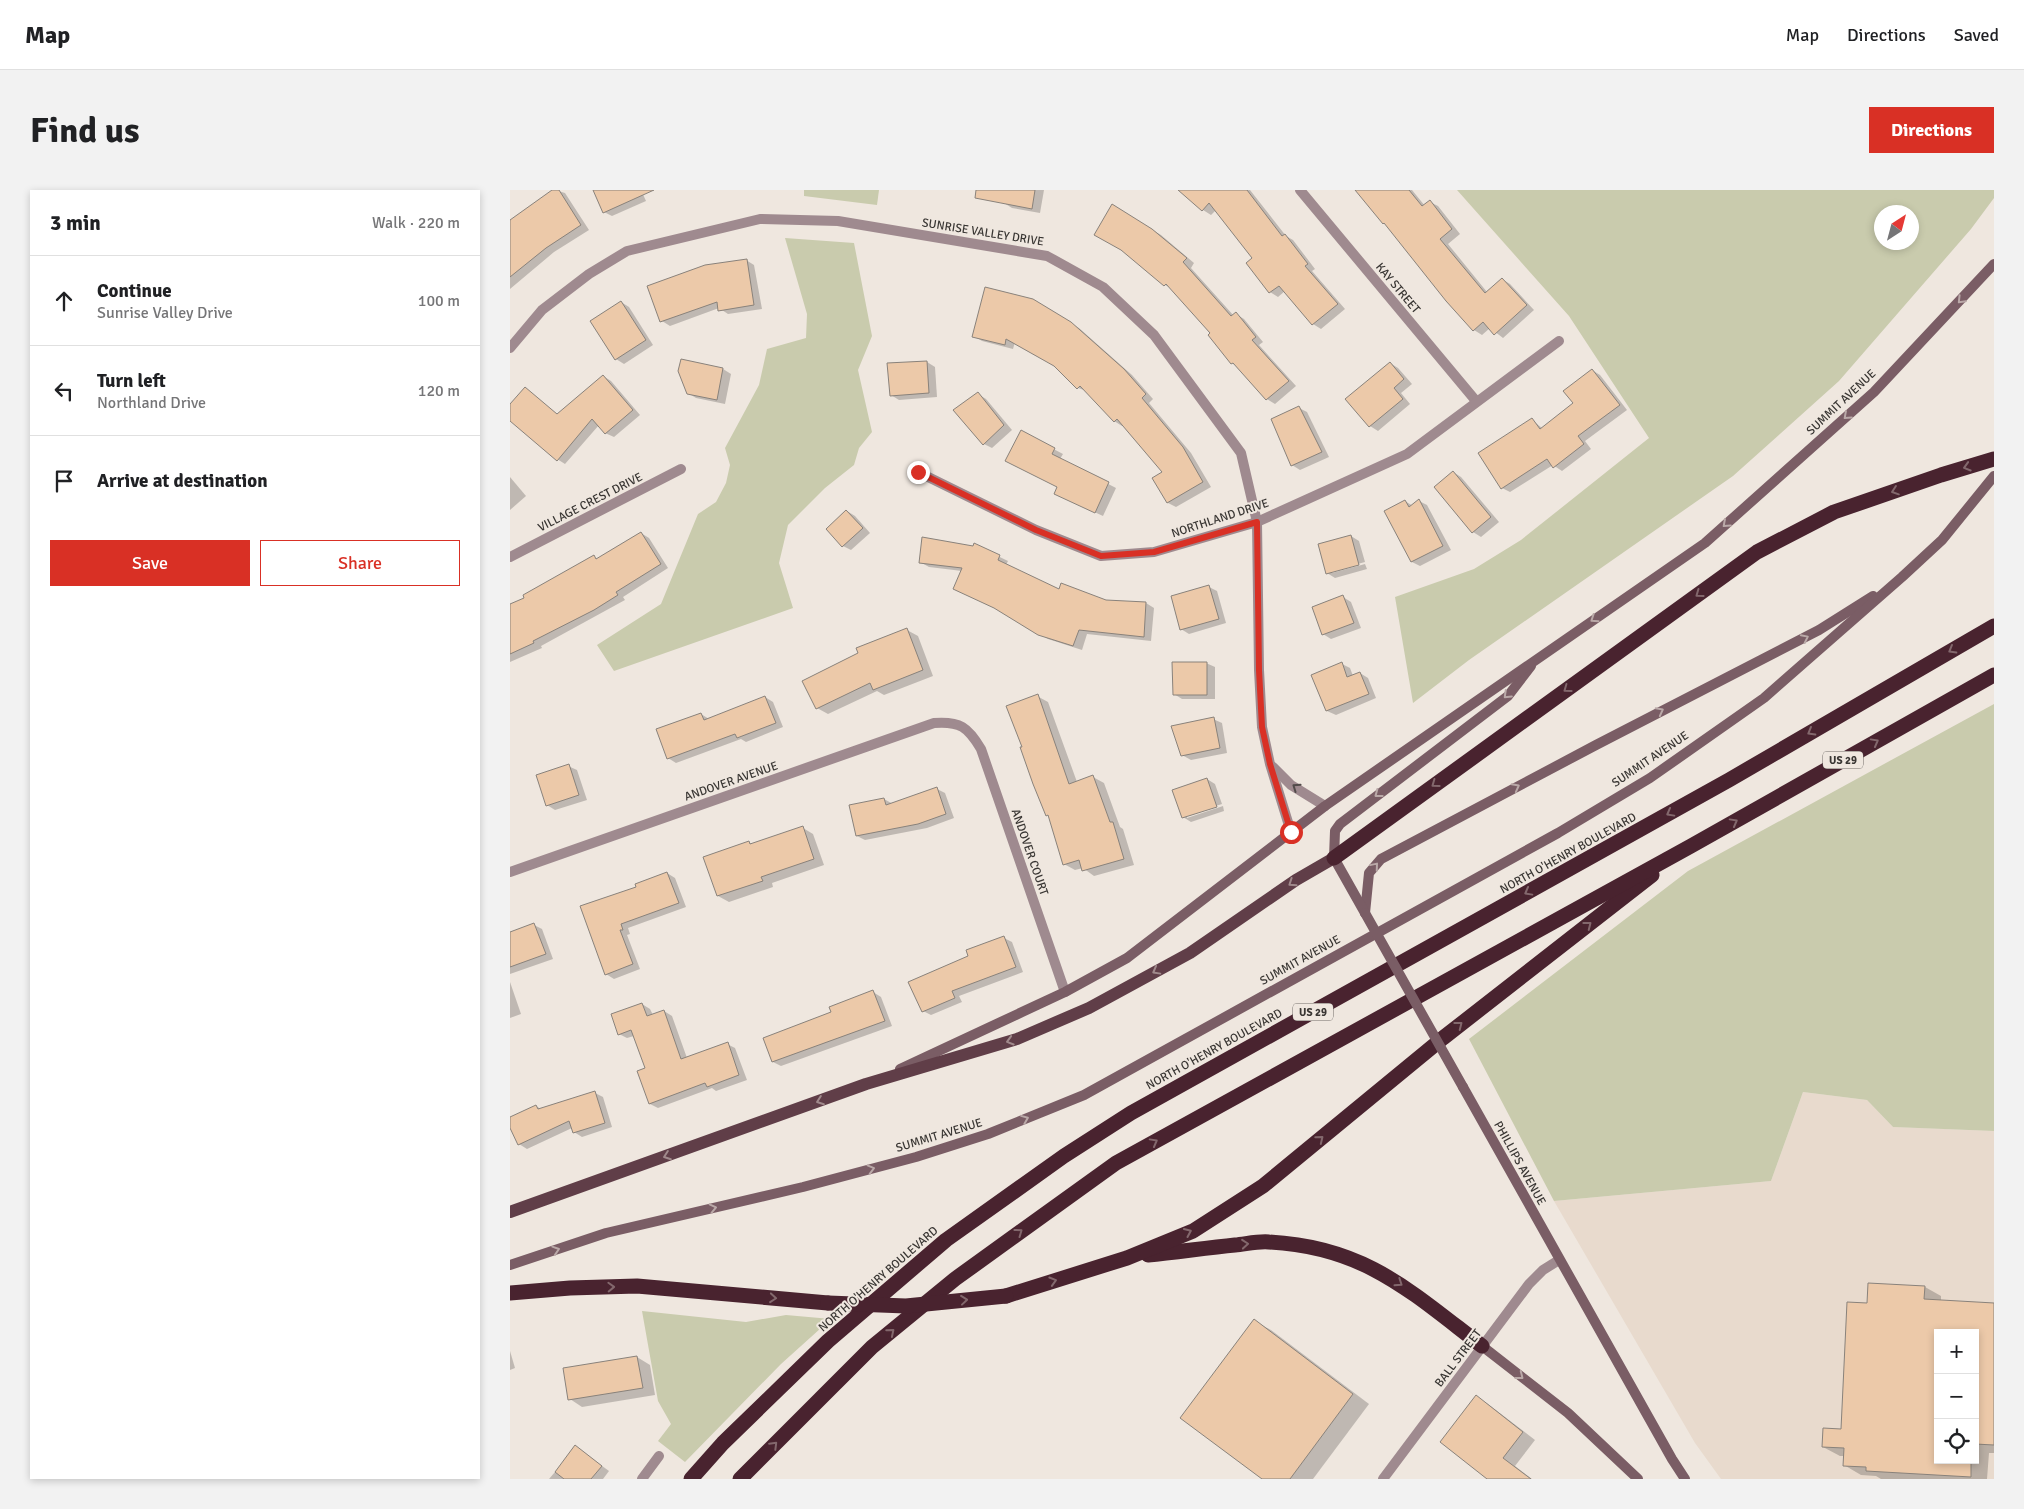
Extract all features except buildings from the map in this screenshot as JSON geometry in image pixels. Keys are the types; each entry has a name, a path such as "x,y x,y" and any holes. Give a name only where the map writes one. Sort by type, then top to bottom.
{"highway":[{"path":"1334,858 1756,552 1834,512 1994,459"},
{"name":"NORTH O'HENRY BOULEVARD","path":"691,1479 723,1443 828,1341 946,1240 1064,1156 1131,1113 1729,780 1994,626"},
{"name":"US 29","path":"740,1479 872,1347 955,1279 1116,1163 1691,846 1994,675"},
{"path":"510,1293 637,1286 828,1303 906,1306 1006,1296 1127,1258 1193,1231 1263,1186 1443,1038 1691,846"},
{"path":"1127,1258 1267,1242 1313,1247 1347,1256 1376,1269 1400,1284 1482,1346"}],"main road":[{"name":"SUMMIT AVENUE","path":"866,1084 978,1034 1065,992 1127,958 1325,806 1705,543 1874,392 1994,264"},
{"name":"SUMMIT AVENUE","path":"510,1265 606,1233 803,1187 916,1157 988,1134 1084,1096 1558,833 1650,778 1764,698 1902,577 1942,540 1994,476"},
{"path":"1365,913 1369,873 1380,859 1622,731 1819,630 1902,577"},
{"path":"1334,858 1335,831 1340,824 1508,696 1538,658"},
{"name":"SUMMIT AVENUE","path":"510,1212 866,1084 1017,1039 1089,1008 1190,953 1296,880 1334,858"},
{"name":"PHILLIPS AVENUE","path":"1334,858 1559,1260 1685,1479"},
{"path":"1482,1346 1568,1413 1638,1479"}],"street":[{"name":"KAY STREET","path":"1300,190 1476,401"},
{"name":"SUNRISE VALLEY DRIVE","path":"510,348 542,310 589,274 627,251 760,219 838,221 1047,256 1103,287 1154,335 1241,453 1257,522 1259,670 1262,727 1270,764 1291,832"},
{"name":"NORTHLAND DRIVE","path":"918,472 1036,530 1101,556 1154,552 1257,522 1407,454 1559,341"},
{"name":"VILLAGE CREST DRIVE","path":"510,557 681,469"},
{"name":"ANDOVER AVENUE","path":"510,872 934,723 948,722 962,726"},
{"name":"ANDOVER COURT","path":"962,726 972,734 981,749 1065,992"},
{"path":"1270,764 1292,785 1325,806"},
{"name":"BALL STREET","path":"1383,1479 1529,1284 1542,1270 1559,1260"},
{"path":"642,1479 659,1456"}],"shaded area":[{"path":"1803,1092 1867,1100 1893,1127 1994,1131 1994,1479 1721,1479 1695,1443 1554,1201 1771,1181"}],"green space":[{"path":"804,190 879,190 877,205 804,196"},
{"path":"1457,190 1994,190 1994,198 1971,229 1839,381 1733,476 1469,660 1413,703 1395,597 1474,569 1521,540 1649,438 1569,316"},
{"path":"785,238 854,243 872,336 858,370 872,432 859,448 854,465 825,488 788,525 779,563 793,608 614,671 597,645 661,604 698,514 716,502 726,483 730,465 725,448 759,385 767,349 806,338 807,314"},
{"path":"1994,704 1994,1131 1893,1127 1867,1100 1803,1092 1771,1181 1554,1201 1469,1039 1688,871"},
{"path":"642,1311 746,1322 786,1315 831,1319 781,1364 685,1462 658,1441 671,1424 658,1401"}],"route":[{"path":"918,472 1036,530 1101,556 1154,552 1257,522 1259,670 1262,727 1270,764 1291,832"}]}
